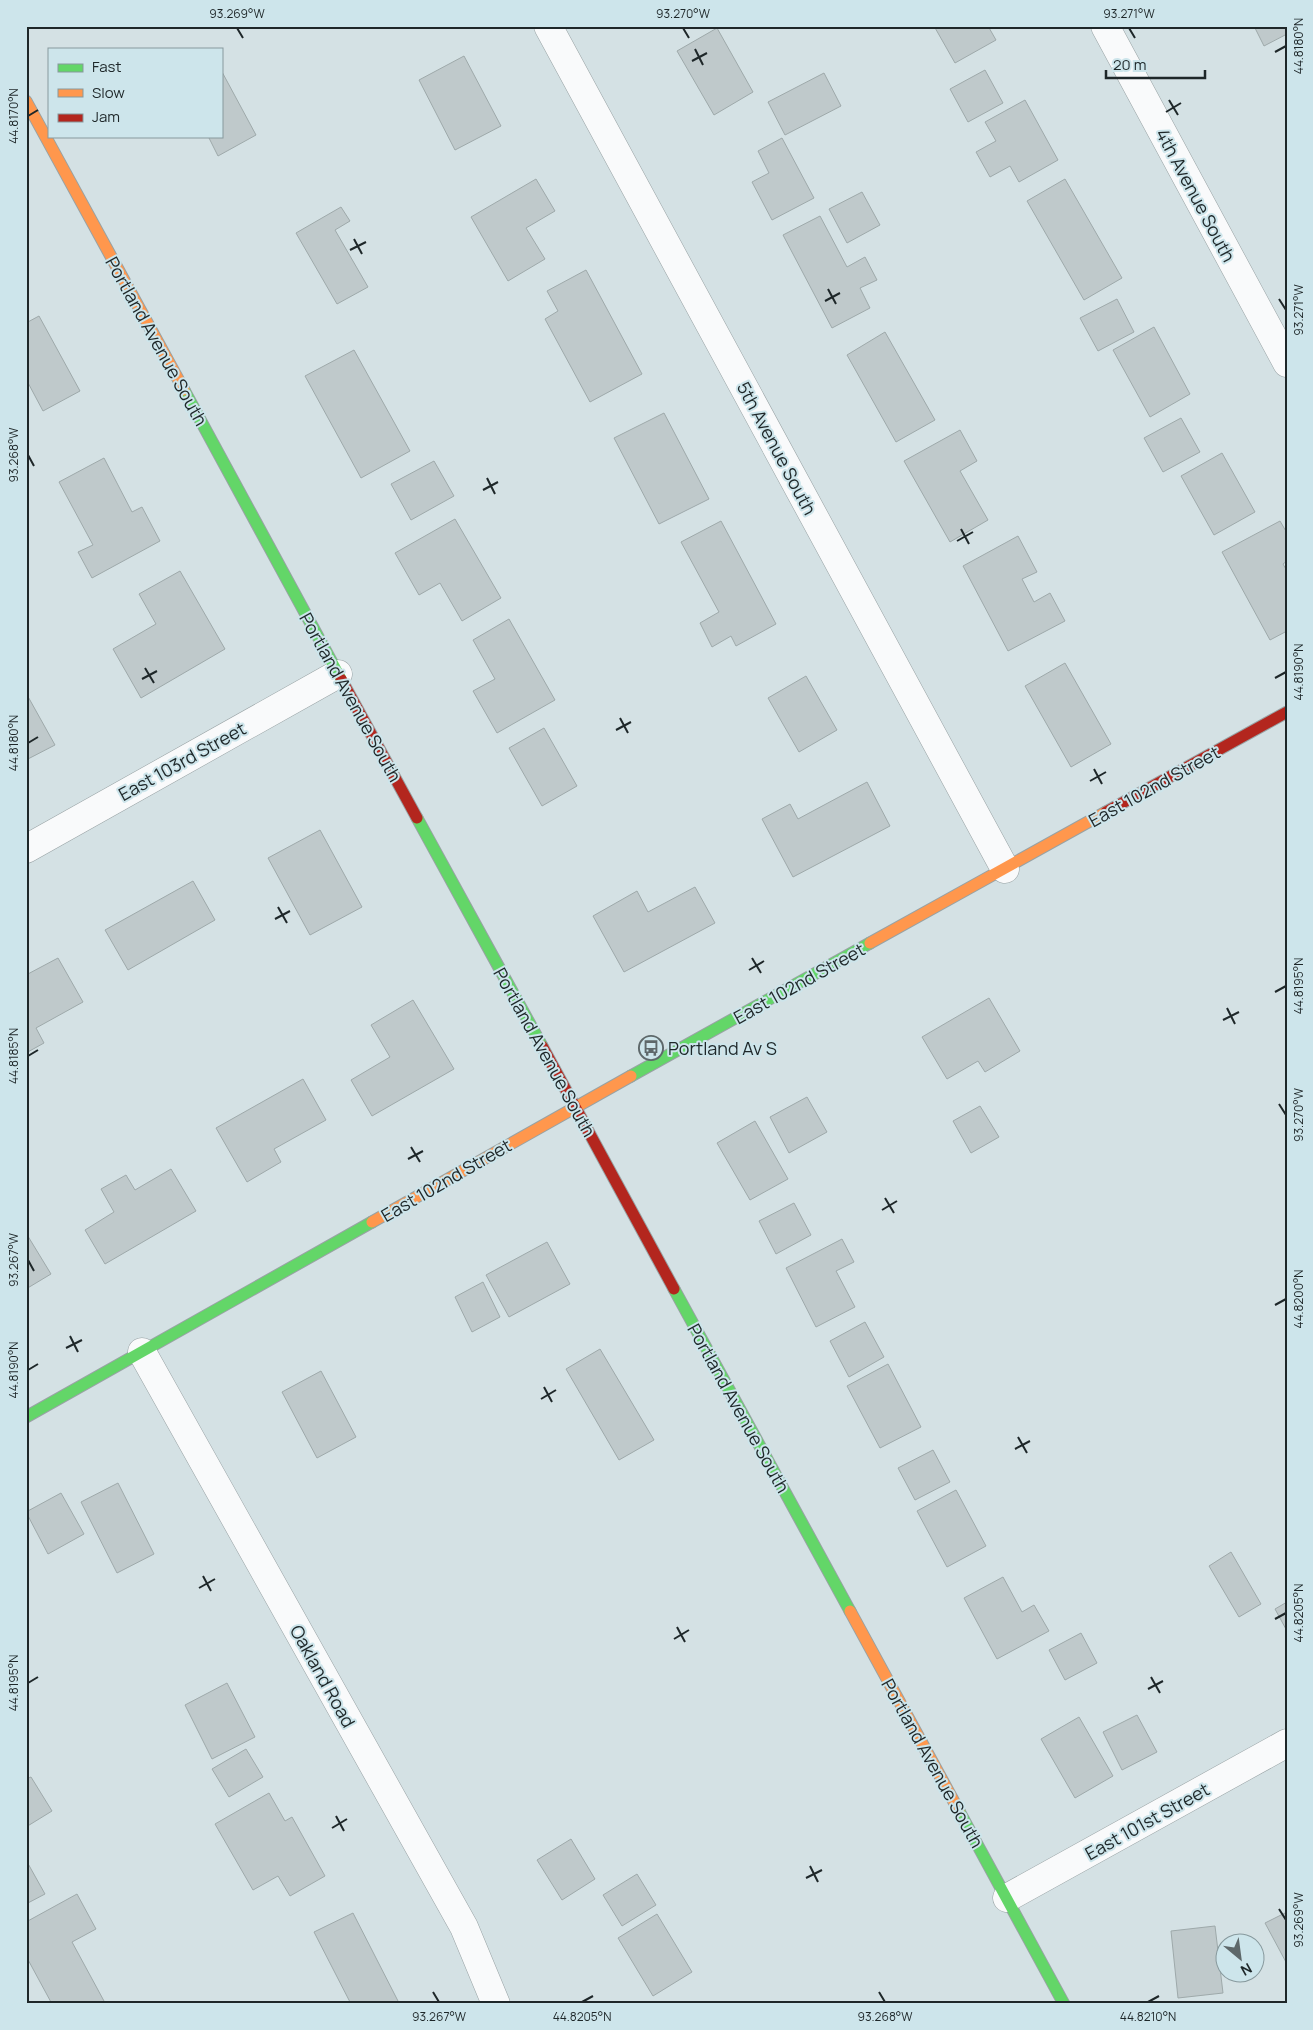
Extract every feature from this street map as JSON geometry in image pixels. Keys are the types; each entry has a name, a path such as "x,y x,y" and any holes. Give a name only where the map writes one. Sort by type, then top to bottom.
{"street":[{"name":"5th Avenue South","path":"548,26 1005,869"},
{"name":"4th Avenue South","path":"1105,26 1287,364"},
{"name":"Portland Avenue South","path":"26,101 1064,2004"},
{"name":"East 103rd Street","path":"26,849 338,674"},
{"name":"East 102nd Street","path":"26,1417 575,1107 1287,712"},
{"name":"Oakland Road","path":"142,1352 464,1926 496,2004"},
{"name":"East 101st Street","path":"1007,1898 1287,1743"}],"building":[{"path":"934,26 988,26 996,40 955,63"},
{"path":"1254,26 1287,26 1287,34 1264,46"},
{"path":"717,28 753,92 714,115 677,51"},
{"path":"464,56 501,126 455,150 419,80"},
{"path":"985,70 1003,103 968,122 950,89"},
{"path":"222,72 256,135 218,156 209,138 222,138"},
{"path":"824,73 841,106 785,135 768,102"},
{"path":"1025,100 1058,160 1019,182 1010,166 990,177 976,152 996,141 985,122"},
{"path":"782,138 814,198 772,220 752,182 769,173 758,151"},
{"path":"536,179 555,211 526,228 545,259 508,281 471,217"},
{"path":"1065,179 1122,278 1084,300 1027,201"},
{"path":"862,192 880,225 847,243 829,209"},
{"path":"341,207 350,221 335,230 368,287 337,304 296,233"},
{"path":"820,216 847,267 865,257 877,280 860,288 870,308 832,328 783,235"},
{"path":"586,270 642,374 590,402 545,319 558,311 547,291"},
{"path":"1117,299 1134,332 1098,351 1080,318"},
{"path":"39,316 80,391 43,411 26,379 26,323"},
{"path":"1154,327 1190,394 1150,417 1113,350"},
{"path":"885,332 935,420 896,442 847,355"},
{"path":"354,350 410,451 361,478 305,376"},
{"path":"664,413 709,499 659,524 614,438"},
{"path":"1181,418 1200,452 1163,472 1144,438"},
{"path":"960,430 977,461 960,471 988,520 950,542 904,461"},
{"path":"1222,453 1255,512 1214,535 1181,476"},
{"path":"104,458 132,512 142,507 160,541 92,578 78,552 93,545 59,482"},
{"path":"434,461 454,496 411,520 391,484"},
{"path":"455,519 501,598 462,621 440,583 419,595 395,553"},
{"path":"721,521 776,624 736,646 731,636 712,647 700,623 719,612 681,542"},
{"path":"1280,521 1287,533 1287,561 1283,564 1287,571 1287,631 1270,640 1222,552"},
{"path":"1018,536 1037,572 1022,579 1034,602 1050,593 1065,621 1008,651 963,566"},
{"path":"180,571 225,649 141,698 113,649 156,624 139,594"},
{"path":"509,619 555,700 497,733 473,691 495,679 473,640"},
{"path":"1065,663 1111,744 1071,767 1025,686"},
{"path":"806,676 837,730 799,752 768,698"},
{"path":"26,693 55,745 26,760"},
{"path":"544,728 577,786 542,806 509,748"},
{"path":"867,782 890,826 793,877 762,819 790,804 798,819"},
{"path":"320,830 362,907 310,935 268,858"},
{"path":"193,881 215,920 128,970 105,930"},
{"path":"695,887 715,923 624,972 593,916 637,891 648,912"},
{"path":"58,958 83,1002 36,1028 44,1043 26,1053 26,975"},
{"path":"989,998 1020,1051 985,1072 978,1061 947,1079 922,1037"},
{"path":"413,1000 454,1069 372,1116 351,1080 390,1057 371,1025"},
{"path":"303,1079 326,1120 274,1149 281,1162 247,1182 216,1128"},
{"path":"807,1097 827,1132 789,1153 770,1117"},
{"path":"980,1106 999,1137 971,1153 953,1121"},
{"path":"755,1121 788,1179 750,1200 717,1143"},
{"path":"171,1169 196,1211 105,1264 85,1230 114,1212 101,1189 126,1175 135,1190"},
{"path":"794,1203 811,1235 776,1254 759,1221"},
{"path":"26,1233 51,1274 26,1289"},
{"path":"842,1239 854,1262 836,1271 855,1307 816,1327 786,1268"},
{"path":"547,1242 570,1284 509,1317 486,1275"},
{"path":"483,1282 500,1317 472,1332 455,1297"},
{"path":"865,1322 884,1357 849,1377 830,1341"},
{"path":"600,1349 654,1440 619,1460 566,1369"},
{"path":"888,1364 921,1427 880,1448 847,1386"},
{"path":"321,1371 356,1437 317,1458 282,1392"},
{"path":"933,1450 950,1482 915,1500 898,1468"},
{"path":"118,1483 154,1554 117,1573 81,1502"},
{"path":"956,1490 986,1546 947,1567 917,1511"},
{"path":"61,1493 84,1534 48,1554 26,1512"},
{"path":"1231,1552 1261,1604 1239,1617 1209,1566"},
{"path":"1003,1577 1022,1612 1034,1605 1049,1631 997,1659 964,1598"},
{"path":"1287,1602 1287,1631 1275,1609"},
{"path":"1081,1633 1097,1663 1065,1680 1049,1650"},
{"path":"227,1683 255,1737 212,1759 185,1705"},
{"path":"1137,1715 1157,1752 1122,1770 1103,1732"},
{"path":"1079,1717 1113,1776 1075,1798 1041,1739"},
{"path":"246,1749 263,1777 229,1797 212,1769"},
{"path":"31,1777 52,1811 26,1827 26,1779"},
{"path":"269,1793 285,1821 292,1817 325,1876 290,1896 278,1876 253,1890 215,1824"},
{"path":"571,1839 595,1879 562,1900 537,1860"},
{"path":"26,1860 45,1894 26,1904"},
{"path":"637,1874 656,1905 622,1926 603,1895"},
{"path":"77,1894 96,1929 72,1942 104,2001 98,2004 52,2004 26,1956 26,1922"},
{"path":"1287,1912 1287,1964 1265,1923"},
{"path":"353,1913 398,2001 392,2004 351,2004 314,1932"},
{"path":"657,1914 692,1972 653,1996 618,1938"},
{"path":"1215,1926 1216,1982 1222,1982 1223,1993 1178,1998 1171,1931"}],"traffic: fast":[{"path":"184,390 341,679"},
{"path":"417,818 542,1046"},
{"path":"631,1076 870,943"},
{"path":"26,1417 372,1222"},
{"path":"674,1289 850,1611"},
{"path":"959,1811 1064,2004"}],"traffic: slow":[{"path":"26,101 184,390"},
{"path":"870,943 1106,812"},
{"path":"372,1222 631,1076"},
{"path":"850,1611 959,1811"}],"traffic: jam":[{"path":"341,679 417,818"},
{"path":"1106,812 1287,712"},
{"path":"542,1046 674,1289"}],"place":[{"name":"Portland Av S","path":"651,1048"}]}
